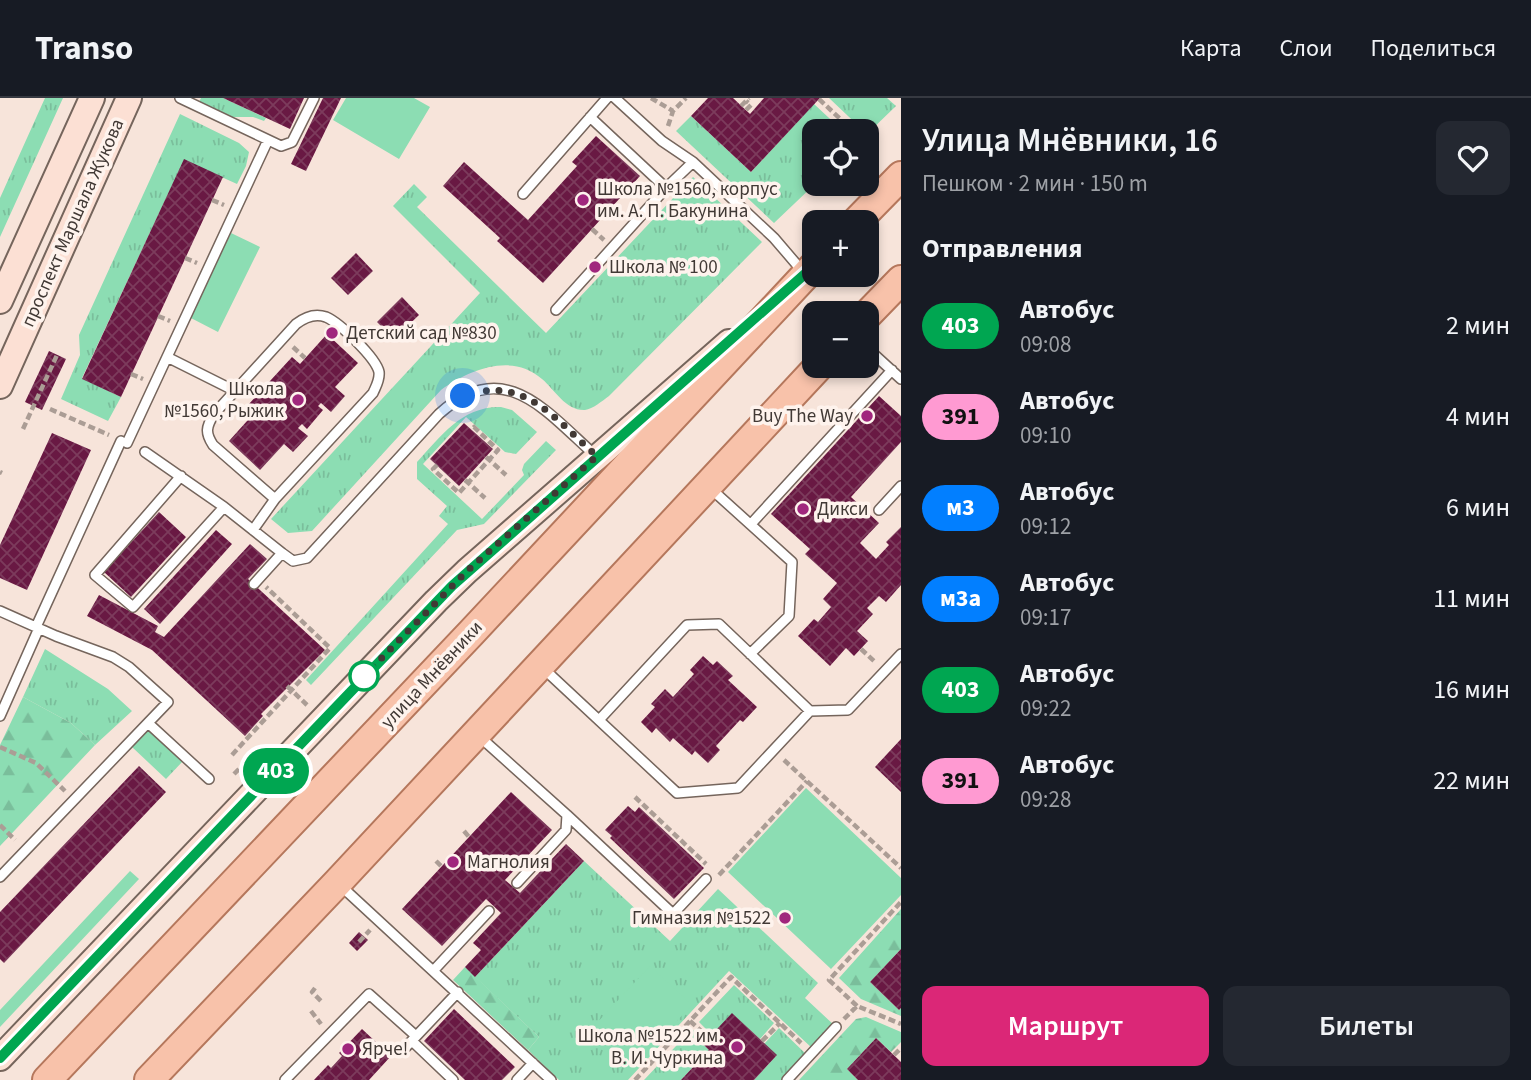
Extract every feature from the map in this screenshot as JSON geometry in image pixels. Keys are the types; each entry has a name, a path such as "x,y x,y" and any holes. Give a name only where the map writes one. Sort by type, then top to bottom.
{"main road":[{"name":"проспект Маршала Жукова","path":"0,301 92,98"},
{"name":"проспект Маршала Жукова","path":"0,386 129,98"},
{"path":"868,210 901,176"},
{"path":"0,1058 436,601 802,277"},
{"name":"улица Мнёвники","path":"47,1080 472,632 802,279"},
{"path":"879,303 901,280"},
{"path":"149,1080 809,378"}],"lane":[{"path":"180,98 281,146 292,142 314,98"},
{"path":"523,194 607,98"},
{"path":"615,98 662,141 693,162 802,263"},
{"path":"590,117 666,188"},
{"path":"0,716 124,442 167,357 268,140"},
{"path":"556,310 666,188 693,162"},
{"path":"253,530 275,499 373,393 378,382 378,368 371,357 324,316 304,317 296,324 214,414 208,425 206,435 213,445 275,499"},
{"path":"167,357 235,391"},
{"path":"879,358 901,379"},
{"path":"751,524 892,370"},
{"path":"145,452 224,507 293,561 307,558 439,414 471,393 491,389 503,390 532,399 597,456"},
{"path":"181,476 95,575 133,607 224,507"},
{"path":"708,486 792,562 789,616 750,654"},
{"path":"879,510 901,486"},
{"path":"256,582 282,553"},
{"path":"0,611 113,657 143,678 168,702 0,877"},
{"path":"599,720 687,625 719,624 810,711"},
{"path":"540,666 677,793 738,788 810,711 848,710 901,654"},
{"path":"148,723 209,779"},
{"path":"477,733 673,914 706,879"},
{"path":"517,883 566,830 567,815"},
{"path":"337,883 551,1080"},
{"path":"434,970 489,911"},
{"path":"404,1049 458,992"},
{"path":"285,1080 369,994 453,1080"},
{"path":"787,1080 836,1027"},
{"path":"517,1080 533,1063"}],"path":[{"path":"651,98 673,111"},
{"path":"662,141 673,111 686,98"},
{"path":"743,108 748,99"},
{"path":"819,99 840,119"},
{"path":"23,429 57,355"},
{"path":"50,409 124,442"},
{"path":"437,465 433,468 459,493 487,458 499,450 474,427 472,429"},
{"path":"487,458 506,475"},
{"path":"466,482 485,498"},
{"path":"232,755 289,688 330,648 256,582"},
{"path":"289,688 307,705"},
{"path":"0,747 36,763 74,800"},
{"path":"773,750 901,868"},
{"path":"234,774 243,765"},
{"path":"635,797 718,876 807,781"},
{"path":"0,825 27,850"},
{"path":"464,831 470,837"},
{"path":"436,861 442,867"},
{"path":"901,902 829,980 857,1006 901,1024"},
{"path":"359,942 370,930"},
{"path":"635,1080 731,977 812,1053"},
{"path":"315,988 312,992 321,1001"},
{"path":"836,1027 857,1006"},
{"path":"311,1011 324,1021"},
{"path":"690,1021 709,1038"},
{"path":"762,1041 780,1023"},
{"path":"894,1055 901,1048"}],"green space":[{"path":"45,98 63,98 0,237 0,198"},
{"path":"201,98 223,98 266,118 264,121 253,117 230,117 199,102"},
{"path":"346,98 414,98 430,107 399,159 333,120"},
{"path":"829,98 887,98 896,106 879,122 879,119 851,119"},
{"path":"814,104 830,119 802,119 802,196 774,223 676,131 691,116 751,172"},
{"path":"180,114 239,143 249,152 246,166 237,184 184,160 82,378 121,397 108,421 61,399 80,355 79,335"},
{"path":"693,177 762,242 609,396 591,408 578,409 566,404 542,379 530,371 504,365 477,371 441,390 312,531 288,533 271,519 480,293 393,206 414,184 427,197 417,207 546,333"},
{"path":"231,233 260,247 218,332 189,317"},
{"path":"501,407 512,410 537,432 516,454 505,452 466,417 423,464 482,519 524,475 524,464 546,441 556,450 484,524 457,530 311,685 306,680 448,524 439,516 447,506 417,479 417,462 453,424 475,412"},
{"path":"45,649 108,689 132,711 95,745 71,723 23,697"},
{"path":"23,697 71,723 95,745 0,846 0,745"},
{"path":"149,729 183,761 166,779 132,747"},
{"path":"806,788 901,878 901,895 831,969 728,872"},
{"path":"584,861 670,941 718,889 818,983 805,998 834,1025 812,1048 729,971 628,1080 559,1080 528,1050 539,1037 475,977"},
{"path":"130,871 139,879 0,1027 0,1010"},
{"path":"901,909 901,949 870,982 899,1010 901,1008 901,1016 861,999 839,978"},
{"path":"650,966 692,1005 634,1066 593,1027"},
{"path":"465,967 539,1037 528,1050 453,980"},
{"path":"734,985 774,1023 760,1039 732,1014 712,1035 699,1022"},
{"path":"866,1017 901,1032 901,1042 891,1052 876,1038 847,1069 858,1080 799,1080 856,1019"},
{"path":"779,1028 806,1054 782,1080 754,1080 776,1056 764,1044"},
{"path":"692,1029 706,1041 703,1044 709,1050 681,1080 644,1080"}],"building":[{"path":"223,98 304,98 290,129"},
{"path":"323,98 341,98 306,171 291,164"},
{"path":"708,98 733,98 750,114 764,98 820,98 751,172 691,116"},
{"name":"Школа №1560, корпус им. А. П. Бакунина","path":"596,136 640,176 543,283 497,241 500,238 443,186 464,162 528,220 577,166 572,162"},
{"path":"184,159 223,177 121,397 82,379"},
{"path":"356,253 373,271 348,295 331,278"},
{"path":"402,297 419,315 394,339 377,322"},
{"name":"Школа №1560, Рыжик","path":"327,334 358,363 335,387 345,396 331,412 321,403 318,406 323,410 307,429 302,424 298,428 308,436 293,452 284,444 260,470 229,441 257,410 249,404 292,357 300,364"},
{"path":"49,351 66,359 42,410 25,402"},
{"path":"879,396 901,416 901,442 851,497 879,523 860,543 876,559 889,545 886,542 901,527 901,585 886,602 879,596 867,608 873,614 857,631 868,641 854,656 846,648 830,666 798,636 814,619 818,622 831,607 823,599 837,583 805,554 810,549 771,514"},
{"path":"464,423 493,449 459,486 430,459"},
{"path":"52,433 91,450 27,590 0,578 0,545"},
{"path":"159,512 186,537 131,597 104,572"},
{"path":"216,530 232,544 160,624 144,609"},
{"path":"250,544 267,559 248,579 325,650 261,714 263,716 245,736 152,650 87,616 99,595 158,626 155,632 164,637"},
{"path":"703,656 713,665 717,661 733,676 728,680 757,707 743,722 740,720 716,746 720,750 708,763 695,751 692,755 673,738 670,742 656,728 652,733 641,722 655,707 651,704 665,689 673,697 694,674 690,670"},
{"path":"901,739 901,792 875,767"},
{"path":"139,766 166,792 4,963 0,959 0,912"},
{"path":"511,792 552,830 505,880 520,893 566,844 584,861 475,977 465,967 481,950 473,943 501,913 486,899 442,946 402,909"},
{"path":"628,806 635,812 639,807 704,868 674,899 610,838 612,836 605,830"},
{"path":"359,932 368,940 357,951 349,943"},
{"path":"901,949 901,1008 899,1010 870,982"},
{"path":"454,1009 515,1067 502,1080 465,1080 424,1041"},
{"name":"Школа №1522 им. В. И. Чуркина","path":"732,1013 777,1055 754,1080 681,1080 709,1050 703,1044"},
{"path":"362,1029 391,1056 369,1080 314,1080 328,1065 331,1068 342,1056 339,1053"},
{"path":"876,1038 901,1062 901,1080 858,1080 847,1069"}],"bus line":[{"name":"403","path":"0,1058 436,601 802,278"}],"place":[{"name":"Школа №1560, корпус им. А. П. Бакунина","path":"583,200"},
{"name":"Школа № 100","path":"595,267"},
{"name":"Детский сад №830","path":"332,333"},
{"name":"Школа №1560, Рыжик","path":"298,400"},
{"name":"Buy The Way","path":"867,416"},
{"name":"Дикси","path":"803,509"},
{"name":"Магнолия","path":"453,862"},
{"name":"Гимназия №1522","path":"785,918"},
{"name":"Школа №1522 им. В. И. Чуркина","path":"737,1047"},
{"name":"Ярче!","path":"348,1049"}],"route":[{"path":"364,676 467,571 597,456 539,404 524,395 491,389 463,396"}]}
